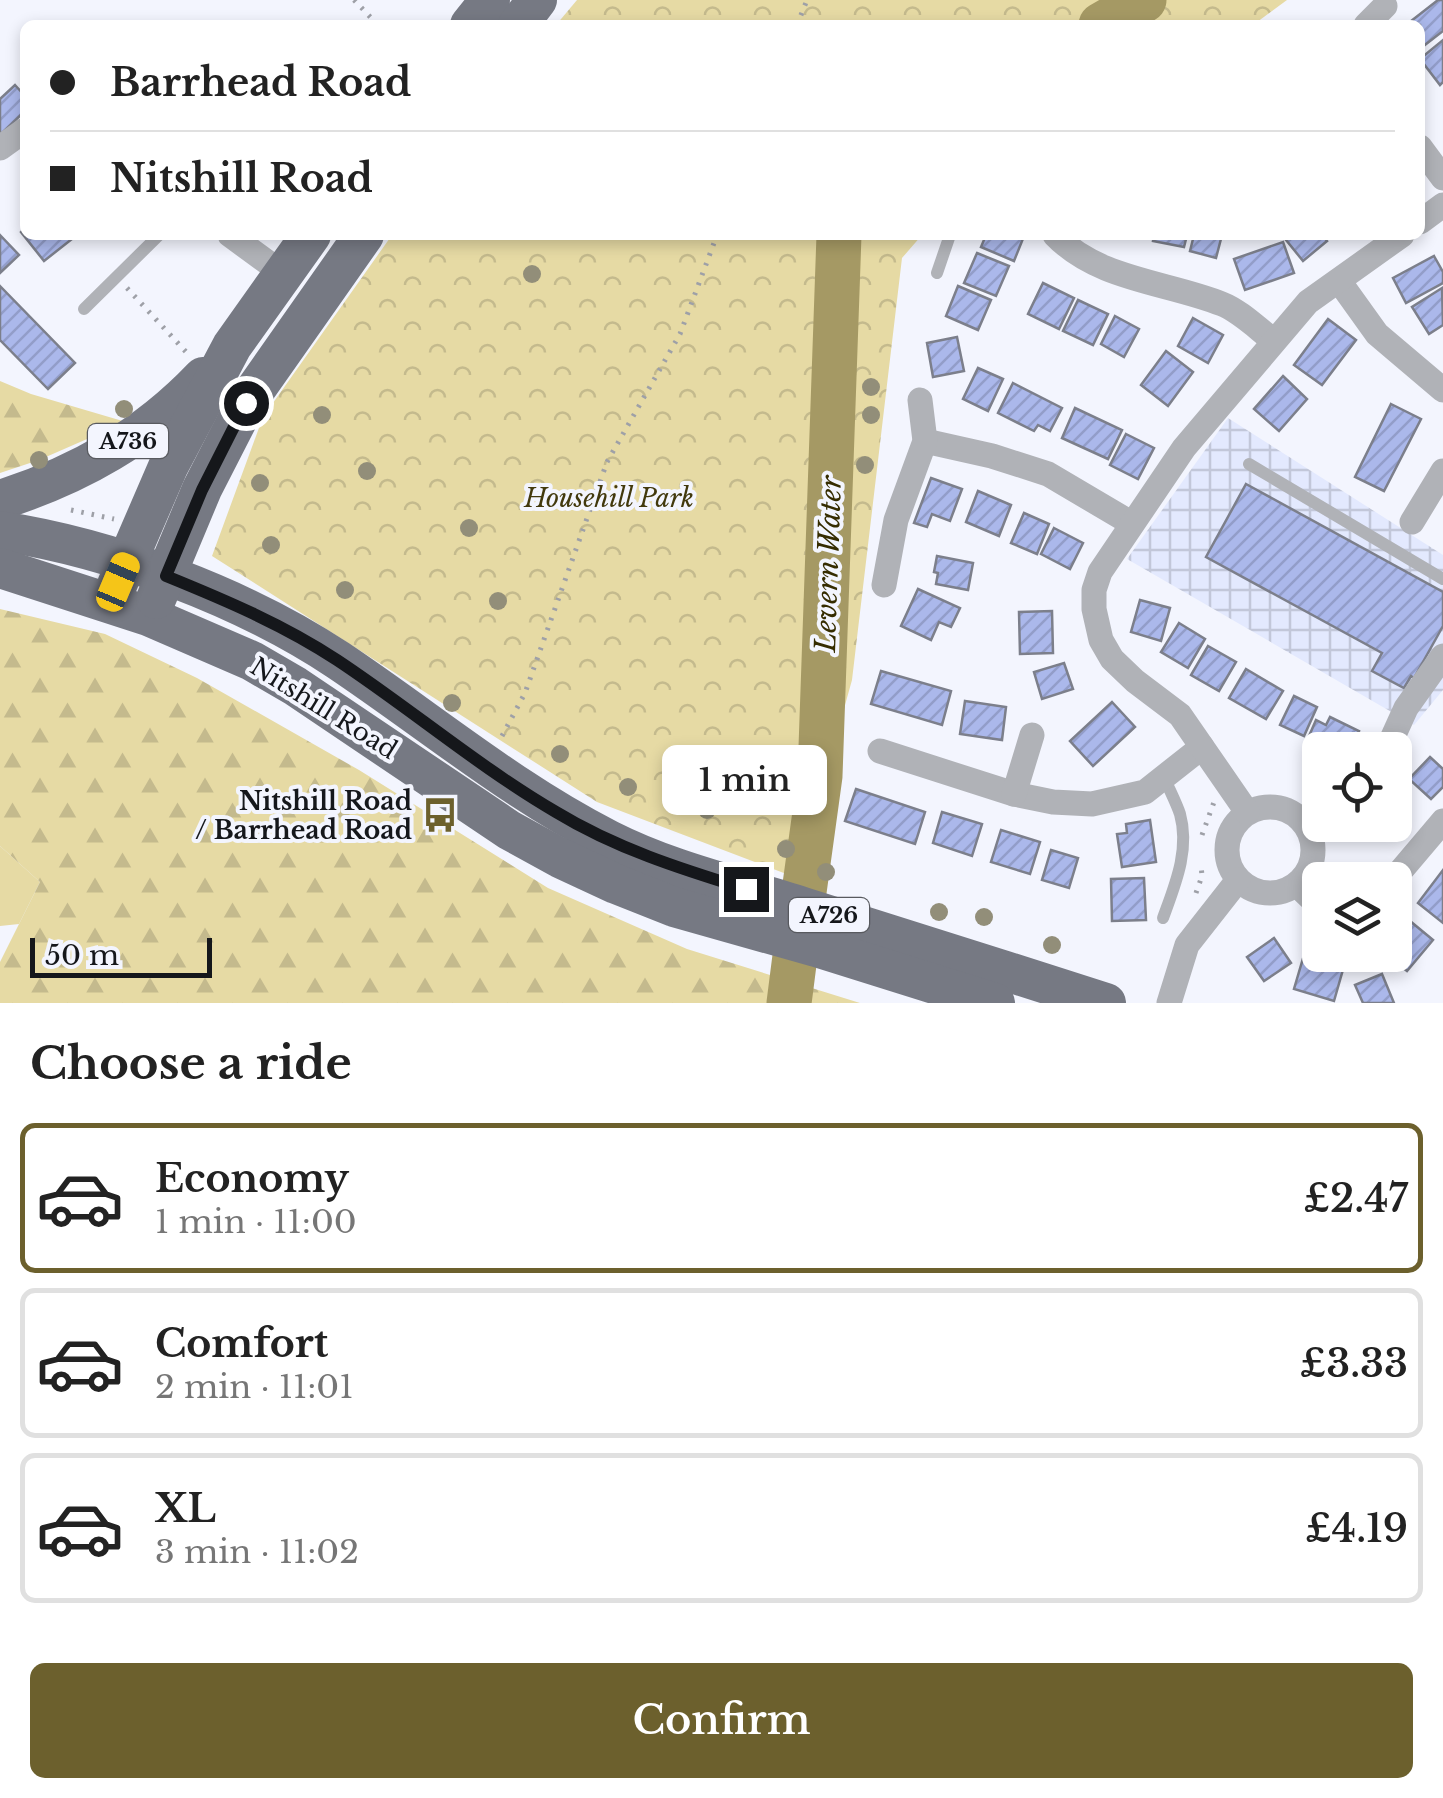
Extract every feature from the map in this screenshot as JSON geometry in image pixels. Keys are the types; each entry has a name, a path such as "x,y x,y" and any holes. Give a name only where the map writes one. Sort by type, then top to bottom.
{"main road":[{"path":"474,20 490,0"},
{"path":"522,20 537,0"},
{"name":"A736","path":"127,561 168,467 223,380 282,273 307,240"},
{"name":"A736","path":"14,496 62,478 135,438 179,402 223,380 359,240"},
{"name":"A736","path":"166,576 202,490 223,380"},
{"name":"A726","path":"0,531 87,548 127,561"},
{"path":"110,603 127,561"},
{"name":"Nitshill Road","path":"127,561 279,626 336,659 485,766 615,843 680,889 816,946 995,1003"},
{"name":"A726","path":"0,568 148,616"},
{"path":"148,616 166,576"},
{"name":"Nitshill Road","path":"148,616 252,661 496,821 560,858 616,884 680,889 1106,1003"}],"street":[{"path":"1371,20 1385,6"},
{"path":"1425,154 1443,178"},
{"path":"237,240 282,273"},
{"path":"1060,240 1102,266 1226,305 1274,341"},
{"path":"1247,812 1180,715 1112,659 1101,640 1094,590 1100,572 1131,523 1184,448 1274,341 1308,302 1395,240"},
{"path":"1339,280 1377,334 1443,390"},
{"path":"884,584 896,520 925,441 920,400"},
{"path":"925,441 1048,474 1131,523"},
{"path":"1412,522 1443,471"},
{"path":"1395,732 1406,708 1443,656"},
{"path":"1014,794 1032,735"},
{"path":"880,751 1014,794 1092,804 1145,792 1202,747"},
{"path":"1302,813 1272,806 1247,812 1234,826 1227,842 1228,861 1238,880 1250,889 1280,893 1297,885 1311,866 1313,842"},
{"path":"1409,862 1443,821"},
{"path":"1169,1003 1187,945 1238,880"},
{"path":"1297,885 1302,890"}],"lane":[{"path":"84,309 154,240"},
{"path":"937,273 948,240"},
{"path":"1249,464 1443,579"},
{"path":"1163,918 1180,868 1184,838 1180,815 1164,776"}],"path":[{"path":"354,0 373,20"},
{"path":"485,766 525,693 608,462 680,334 716,240"},
{"path":"116,277 223,380"},
{"path":"14,496 143,524"}],"shaded area":[{"path":"1228,418 1443,555 1443,690 1414,725 1127,559"}],"green space":[{"path":"577,0 1287,0 1260,20 560,20"},
{"name":"Househill Park","path":"388,240 918,240 902,258 852,680 797,878 597,802 212,556 263,417"},
{"path":"0,381 31,394 126,422 0,473"},
{"path":"0,609 105,634 197,678 359,770 548,888 687,949 860,1003 0,1003 0,962 40,882 0,846"},
{"path":"0,846 40,882 19,924 0,926"}],"building":[{"path":"1443,0 1443,31 1425,45 1425,20 1412,20"},
{"path":"1443,40 1440,85 1425,66 1425,55"},
{"path":"15,85 20,90 20,116 0,135 0,99"},
{"path":"0,235 19,255 0,273"},
{"path":"27,240 71,240 44,261"},
{"path":"984,240 1022,240 1014,261 981,247"},
{"path":"1153,240 1186,240 1184,247"},
{"path":"1193,240 1221,240 1216,258 1190,251"},
{"path":"1286,240 1326,240 1327,241 1303,261"},
{"path":"1283,242 1294,273 1245,290 1234,259"},
{"path":"977,253 1009,266 996,296 964,283"},
{"path":"1434,256 1443,272 1443,283 1406,303 1393,278"},
{"path":"1043,283 1074,298 1059,329 1028,314"},
{"path":"0,286 75,363 48,389 0,340"},
{"path":"958,286 991,300 978,330 946,316"},
{"path":"1442,288 1443,325 1429,334 1412,307"},
{"path":"1078,300 1108,314 1093,345 1063,331"},
{"path":"1115,316 1139,329 1124,357 1101,344"},
{"path":"1193,318 1223,335 1208,363 1178,346"},
{"path":"1328,319 1356,340 1322,385 1294,365"},
{"path":"957,337 964,371 933,377 927,343"},
{"path":"1166,351 1193,372 1168,406 1141,385"},
{"path":"978,368 1003,379 988,411 963,399"},
{"path":"1283,376 1307,399 1279,431 1254,409"},
{"path":"1013,383 1062,408 1050,431 1038,425 1034,431 998,413"},
{"path":"1391,404 1421,419 1384,491 1355,477"},
{"path":"1075,408 1122,430 1108,459 1062,438"},
{"path":"1126,434 1154,448 1138,479 1110,465"},
{"path":"931,478 962,489 950,521 932,514 927,527 914,523"},
{"path":"1246,484 1443,592 1443,626 1414,678 1411,676 1404,688 1372,671 1382,653 1206,557"},
{"path":"978,491 1011,505 999,536 966,522"},
{"path":"1024,513 1049,524 1037,554 1011,543"},
{"path":"1054,528 1083,543 1070,569 1041,554"},
{"path":"937,556 973,563 968,590 936,584"},
{"path":"918,589 960,608 951,627 939,622 931,640 901,626"},
{"path":"1140,600 1170,608 1161,641 1131,632"},
{"path":"1052,611 1053,653 1020,654 1019,612"},
{"path":"1179,623 1205,639 1188,668 1161,652"},
{"path":"1208,646 1236,662 1219,691 1191,675"},
{"path":"1064,663 1073,689 1042,699 1034,672"},
{"path":"1246,669 1283,691 1266,719 1229,698"},
{"path":"881,671 951,691 942,725 871,704"},
{"path":"1294,696 1317,707 1302,735 1280,725"},
{"path":"965,701 1006,707 1002,740 960,734"},
{"path":"1112,702 1135,727 1093,766 1070,741"},
{"path":"1330,717 1359,731 1311,732 1316,720 1326,725"},
{"path":"1430,757 1443,769 1443,787 1431,799 1412,782 1412,776"},
{"path":"856,789 925,812 915,844 845,821"},
{"path":"942,812 982,824 972,856 933,843"},
{"path":"1150,820 1156,862 1122,867 1117,834 1127,833 1126,824"},
{"path":"1001,830 1040,842 1030,874 991,862"},
{"path":"1051,850 1078,858 1069,888 1042,880"},
{"path":"1443,870 1443,923 1418,903"},
{"path":"1144,878 1146,920 1112,921 1111,879"},
{"path":"1412,923 1433,940 1412,965"},
{"path":"1274,938 1291,963 1264,981 1247,957"},
{"path":"1302,962 1302,972 1342,972 1334,1001 1294,989"},
{"path":"1382,974 1394,1003 1363,1003 1355,985"}],"waterway":[{"name":"Levern Water","path":"1110,20 1144,0"},
{"name":"Levern Water","path":"804,892 820,776 839,240"},
{"name":"Levern Water","path":"789,1003 795,956"}],"place":[{"name":"Nitshill Road / Barrhead Road","path":"440,815"}],"route":[{"path":"246,403 202,490 166,576 279,626 336,659 557,813 664,863 746,889"}]}
